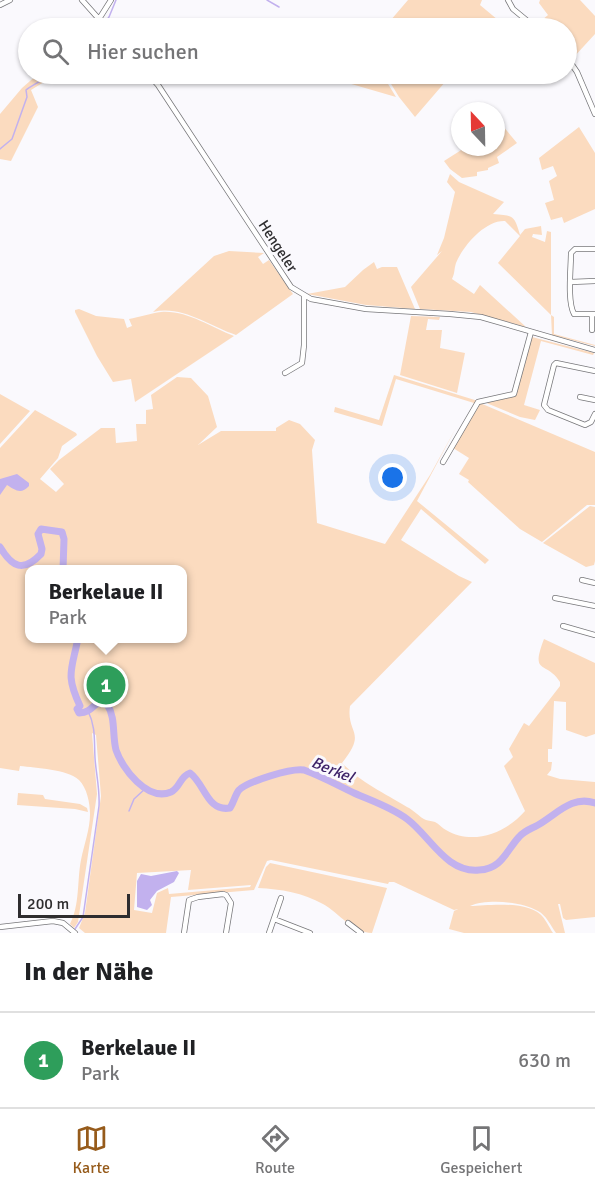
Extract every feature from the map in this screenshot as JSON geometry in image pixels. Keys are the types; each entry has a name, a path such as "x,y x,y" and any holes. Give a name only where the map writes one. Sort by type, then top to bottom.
{"street":[{"path":"0,5 10,0"},
{"path":"82,0 98,18"},
{"path":"100,18 111,0"},
{"path":"508,0 513,9 524,18"},
{"path":"577,72 595,114"},
{"name":"Hengeler","path":"157,84 291,287 304,296"},
{"path":"592,330 593,314 574,314 572,309 571,253 575,249 595,249"},
{"path":"571,282 595,281"},
{"path":"285,373 302,363 304,296 376,310 481,317 595,350"},
{"path":"443,462 478,402 514,394 531,332"},
{"path":"595,371 556,363 544,405 548,410 585,425 591,422 595,414"},
{"path":"580,397 595,400"},
{"path":"582,580 595,583"},
{"path":"555,598 595,606"},
{"path":"563,626 595,635"},
{"path":"184,933 189,900 223,894 231,903 226,933"},
{"path":"269,933 281,898"},
{"path":"274,919 310,933"},
{"path":"0,927 53,921 63,923 75,933"},
{"path":"348,923 361,933"}],"shaded area":[{"path":"408,0 482,0 480,5 496,18 393,18"},
{"path":"540,0 580,0 595,16 595,34 577,54 577,18 544,18 548,15 539,3"},
{"path":"27,84 41,84 31,90 38,107 11,161 0,159 0,114"},
{"path":"351,84 388,84 396,97"},
{"path":"391,84 443,84 415,117"},
{"path":"579,127 595,153 595,209 564,223 562,217 551,220 545,203 554,200 549,181 557,176 553,166 542,170 539,158"},
{"path":"505,129 517,143 505,151"},
{"path":"452,156 498,156 499,163 488,170 477,172 477,176 462,178 444,161"},
{"path":"450,174 459,182 504,202 493,214 512,217 520,235 525,229 541,226 542,235 533,234 532,237 545,242 547,231 551,232 551,315 498,263 520,236 505,221 483,229 469,242 456,263 452,279 474,294 480,285 526,327 471,312 420,309 411,287 442,251 437,255 444,238 455,192 447,182"},
{"path":"229,251 264,253 258,257 263,264 269,260 293,294 236,335 185,314 174,311 153,312 214,256"},
{"path":"374,262 377,269 397,267 415,309 366,305 307,294 345,287"},
{"path":"79,309 96,316 124,319 127,328 132,326 129,319 171,312 198,320 234,336 135,402 131,379 113,382 97,356 75,312"},
{"path":"551,315 554,317 554,334 595,346 552,335"},
{"path":"411,316 440,317 439,320 428,319 426,330 442,330 440,348 465,353 457,393 400,375"},
{"path":"532,337 594,353 593,355 541,341 524,405 540,410 535,420 520,417 484,402 515,395"},
{"path":"394,375 478,401 464,423 474,403 396,379 382,426 334,412 335,407 379,420"},
{"path":"177,377 191,378 208,396 217,427 198,445 221,431 276,431 276,428 289,420 300,424 315,440 312,450 317,523 385,544 430,475 457,426 417,501 489,560 485,564 421,509 401,540 472,582 350,706 355,738 350,753 342,763 365,782 410,808 423,819 435,822 456,835 478,837 499,831 525,811 504,766 513,757 509,749 524,723 529,726 560,686 555,675 539,663 544,639 595,663 595,734 586,737 566,730 566,702 554,701 552,749 548,749 548,762 552,762 551,770 547,775 560,779 595,782 595,917 566,920 558,904 565,933 556,933 538,911 513,903 485,902 470,906 516,905 525,907 540,914 553,933 464,933 449,929 454,911 458,909 454,910 394,882 388,884 271,860 267,861 254,890 171,897 166,933 85,933 79,928 85,913 101,796 96,735 92,733 97,794 78,922 74,928 70,924 77,901 81,860 90,820 86,791 79,780 67,773 20,766 19,771 0,768 0,448 35,410 76,433 77,435 62,446 58,458 40,479 56,492 64,484 50,469 59,460 101,428 115,428 116,443 137,441 136,424 146,424 146,410 153,409 151,395","holes":["191,870 188,890 251,885 250,887 169,894 168,888 157,893 152,913 134,910 137,873"]},
{"path":"0,394 30,411 0,444"},
{"path":"480,403 595,452 595,505 587,505 542,542 520,529 468,482 469,480 459,474 469,458 453,448"},
{"path":"17,474 29,483 29,486 21,491 7,485 0,495 0,479"},
{"path":"590,506 595,507 595,561 594,565 586,567 543,543"},
{"path":"18,793 43,795 45,799 80,804 87,808 88,812 17,805"},
{"path":"270,863 387,888 372,933 359,930 323,904 308,897 258,888 266,867"},
{"path":"177,871 179,873 174,882 157,891 150,900 152,905 147,910 137,907 137,881 141,874 151,876"}],"waterway":[{"path":"108,18 116,0"},
{"path":"267,0 279,7"},
{"path":"0,149 12,139 27,97 26,90 36,84"},
{"name":"Berkel","path":"0,547 14,563 29,564 41,554 38,534 41,529 62,532 63,565"},
{"name":"Berkel","path":"77,643 71,679 80,706 77,709 79,713 89,710 100,702 107,704 112,715 115,744 119,757 137,782 153,792 162,794 171,792 190,773 211,802 222,808 230,808 239,790 244,786 280,773 304,770 394,811 415,826 448,860 457,866 479,870 487,869 498,863 519,837 565,807 579,802 595,803"},
{"path":"75,929 83,917 99,806 93,728 88,711"},
{"path":"129,811 134,799 146,788"}],"place":[{"name":"Berkelaue II","path":"106,685"}]}
